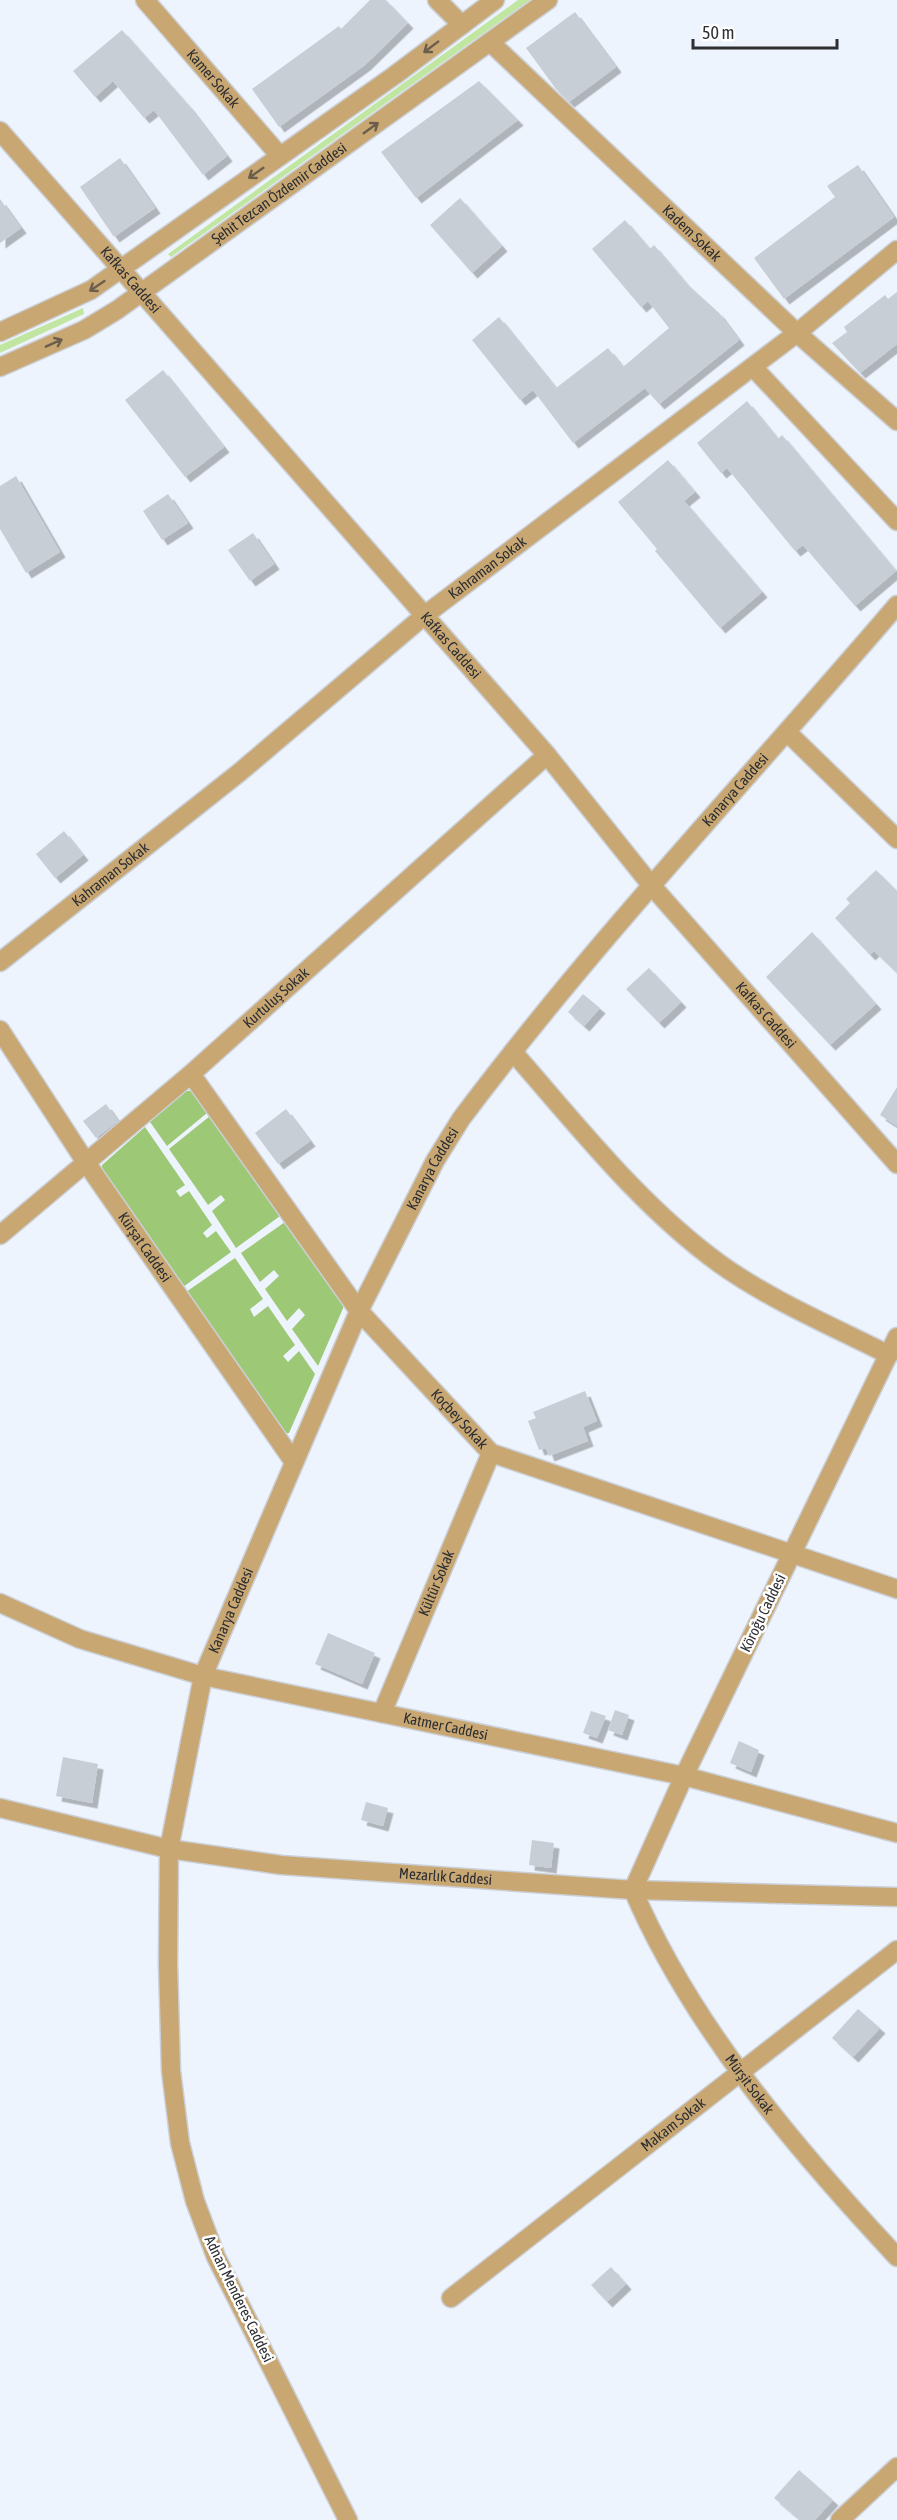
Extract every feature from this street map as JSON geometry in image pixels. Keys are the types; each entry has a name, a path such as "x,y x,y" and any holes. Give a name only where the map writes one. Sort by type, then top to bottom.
{"street":[{"name":"Kamer Sokak","path":"145,0 280,156"},
{"path":"436,0 462,25"},
{"name":"Şehit Tezcan Özdemir Caddesi","path":"0,332 66,304 121,269 495,0"},
{"name":"Şehit Tezcan Özdemir Caddesi","path":"0,367 84,330 142,292 548,0"},
{"name":"Kadem Sokak","path":"490,42 797,333 897,421"},
{"name":"Kafkas Caddesi","path":"0,131 547,755 651,885 897,1164"},
{"name":"Kahraman Sokak","path":"0,962 240,772 425,615 797,333 897,250"},
{"path":"753,367 897,521"},
{"name":"Kanarya Caddesi","path":"169,1849 203,1676 359,1311 435,1161 461,1119 513,1052 651,885 788,733 897,605"},
{"path":"788,733 897,839"},
{"name":"Kurtuluş Sokak","path":"0,1235 191,1074 547,755"},
{"name":"Kürşat Caddesi","path":"0,1030 86,1161 294,1462"},
{"path":"513,1052 644,1201 719,1263 758,1289 889,1355"},
{"name":"Koçbey Sokak","path":"191,1074 359,1311 491,1453 897,1589"},
{"name":"Köroğu Caddesi","path":"633,1890 684,1776 897,1337"},
{"name":"Kültür Sokak","path":"382,1713 491,1453"},
{"name":"Katmer Caddesi","path":"0,1603 80,1639 203,1676 684,1776 897,1833"},
{"name":"Mezarlık Caddesi","path":"0,1808 169,1849 281,1865 633,1890 897,1897"},
{"name":"Adnan Menderes Caddesi","path":"169,1849 168,1963 171,2071 180,2143 195,2201 216,2257 348,2520"},
{"name":"Mürşit Sokak","path":"633,1890 654,1940 686,1992 742,2071 798,2148 897,2257"},
{"name":"Makam Sokak","path":"451,2298 897,1950"},
{"path":"840,2520 897,2467"}],"green space":[{"path":"518,0 530,0 171,257 168,254"},
{"path":"83,308 84,314 0,353 0,345"},
{"path":"185,1091 192,1091 207,1113 167,1146 150,1122"},
{"path":"210,1116 280,1216 236,1248 212,1211 225,1200 221,1195 208,1205 169,1149"},
{"path":"145,1127 185,1185 176,1191 180,1197 189,1191 212,1225 203,1233 207,1238 216,1231 231,1252 183,1287 102,1171 102,1165"},
{"path":"285,1222 344,1306 318,1366 292,1329 305,1315 299,1308 287,1321 265,1289 279,1276 274,1270 260,1282 241,1253"},
{"path":"235,1258 263,1299 250,1309 254,1317 268,1306 295,1345 283,1356 288,1362 299,1351 315,1374 289,1433 284,1434 186,1292"}],"building":[{"path":"370,0 386,0 408,23 365,65 279,127 252,89 339,26 341,29"},
{"path":"575,12 616,67 569,102 556,89 526,48"},
{"path":"122,30 189,106 227,156 203,175 154,110 144,118 113,81 95,97 73,71"},
{"path":"479,81 518,120 416,198 381,152"},
{"path":"120,158 155,208 114,237 80,187"},
{"path":"858,165 894,217 784,299 754,258 835,197 827,186"},
{"path":"460,198 502,246 472,273 430,225"},
{"path":"0,199 21,228 0,243"},
{"path":"625,220 650,249 654,245 686,283 719,313 739,340 659,404 645,388 573,443 533,390 520,400 472,340 499,317 556,388 608,348 623,367 669,328 648,301 641,307 592,249"},
{"path":"897,292 897,344 860,373 832,343 847,332 844,327 885,295 888,299"},
{"path":"163,370 224,447 185,477 125,400"},
{"path":"747,401 778,439 782,435 896,571 855,606 803,545 795,551 727,468 721,473 697,443"},
{"path":"668,460 695,492 684,501 762,592 720,628 655,551 657,549 618,502"},
{"path":"16,476 60,552 26,573 0,529 0,486"},
{"path":"168,494 188,523 162,540 143,511"},
{"path":"253,533 274,564 250,581 228,550"},
{"path":"64,831 83,855 55,878 36,854"},
{"path":"876,870 897,891 897,973 874,951 870,955 835,918 850,903 846,899"},
{"path":"812,932 876,1004 830,1045 766,977"},
{"path":"649,968 681,1002 659,1023 626,989"},
{"path":"583,994 600,1008 584,1026 568,1012"},
{"path":"897,1087 897,1126 880,1115"},
{"path":"106,1104 118,1121 96,1138 83,1121"},
{"path":"286,1109 310,1141 278,1164 255,1133"},
{"path":"585,1391 597,1421 583,1427 588,1441 549,1456 546,1448 539,1450 528,1421 536,1418 533,1412"},
{"path":"328,1633 375,1653 362,1684 315,1664"},
{"path":"615,1710 629,1715 622,1735 608,1730"},
{"path":"591,1711 606,1716 597,1738 583,1733"},
{"path":"739,1741 759,1750 751,1772 730,1763"},
{"path":"63,1757 98,1764 92,1803 56,1796"},
{"path":"366,1802 388,1808 383,1826 361,1820"},
{"path":"532,1840 554,1843 551,1868 529,1865"},
{"path":"858,2009 880,2028 853,2057 832,2038"},
{"path":"611,2267 626,2284 607,2302 591,2285"},
{"path":"799,2470 833,2500 815,2520 800,2520 774,2498"}]}
